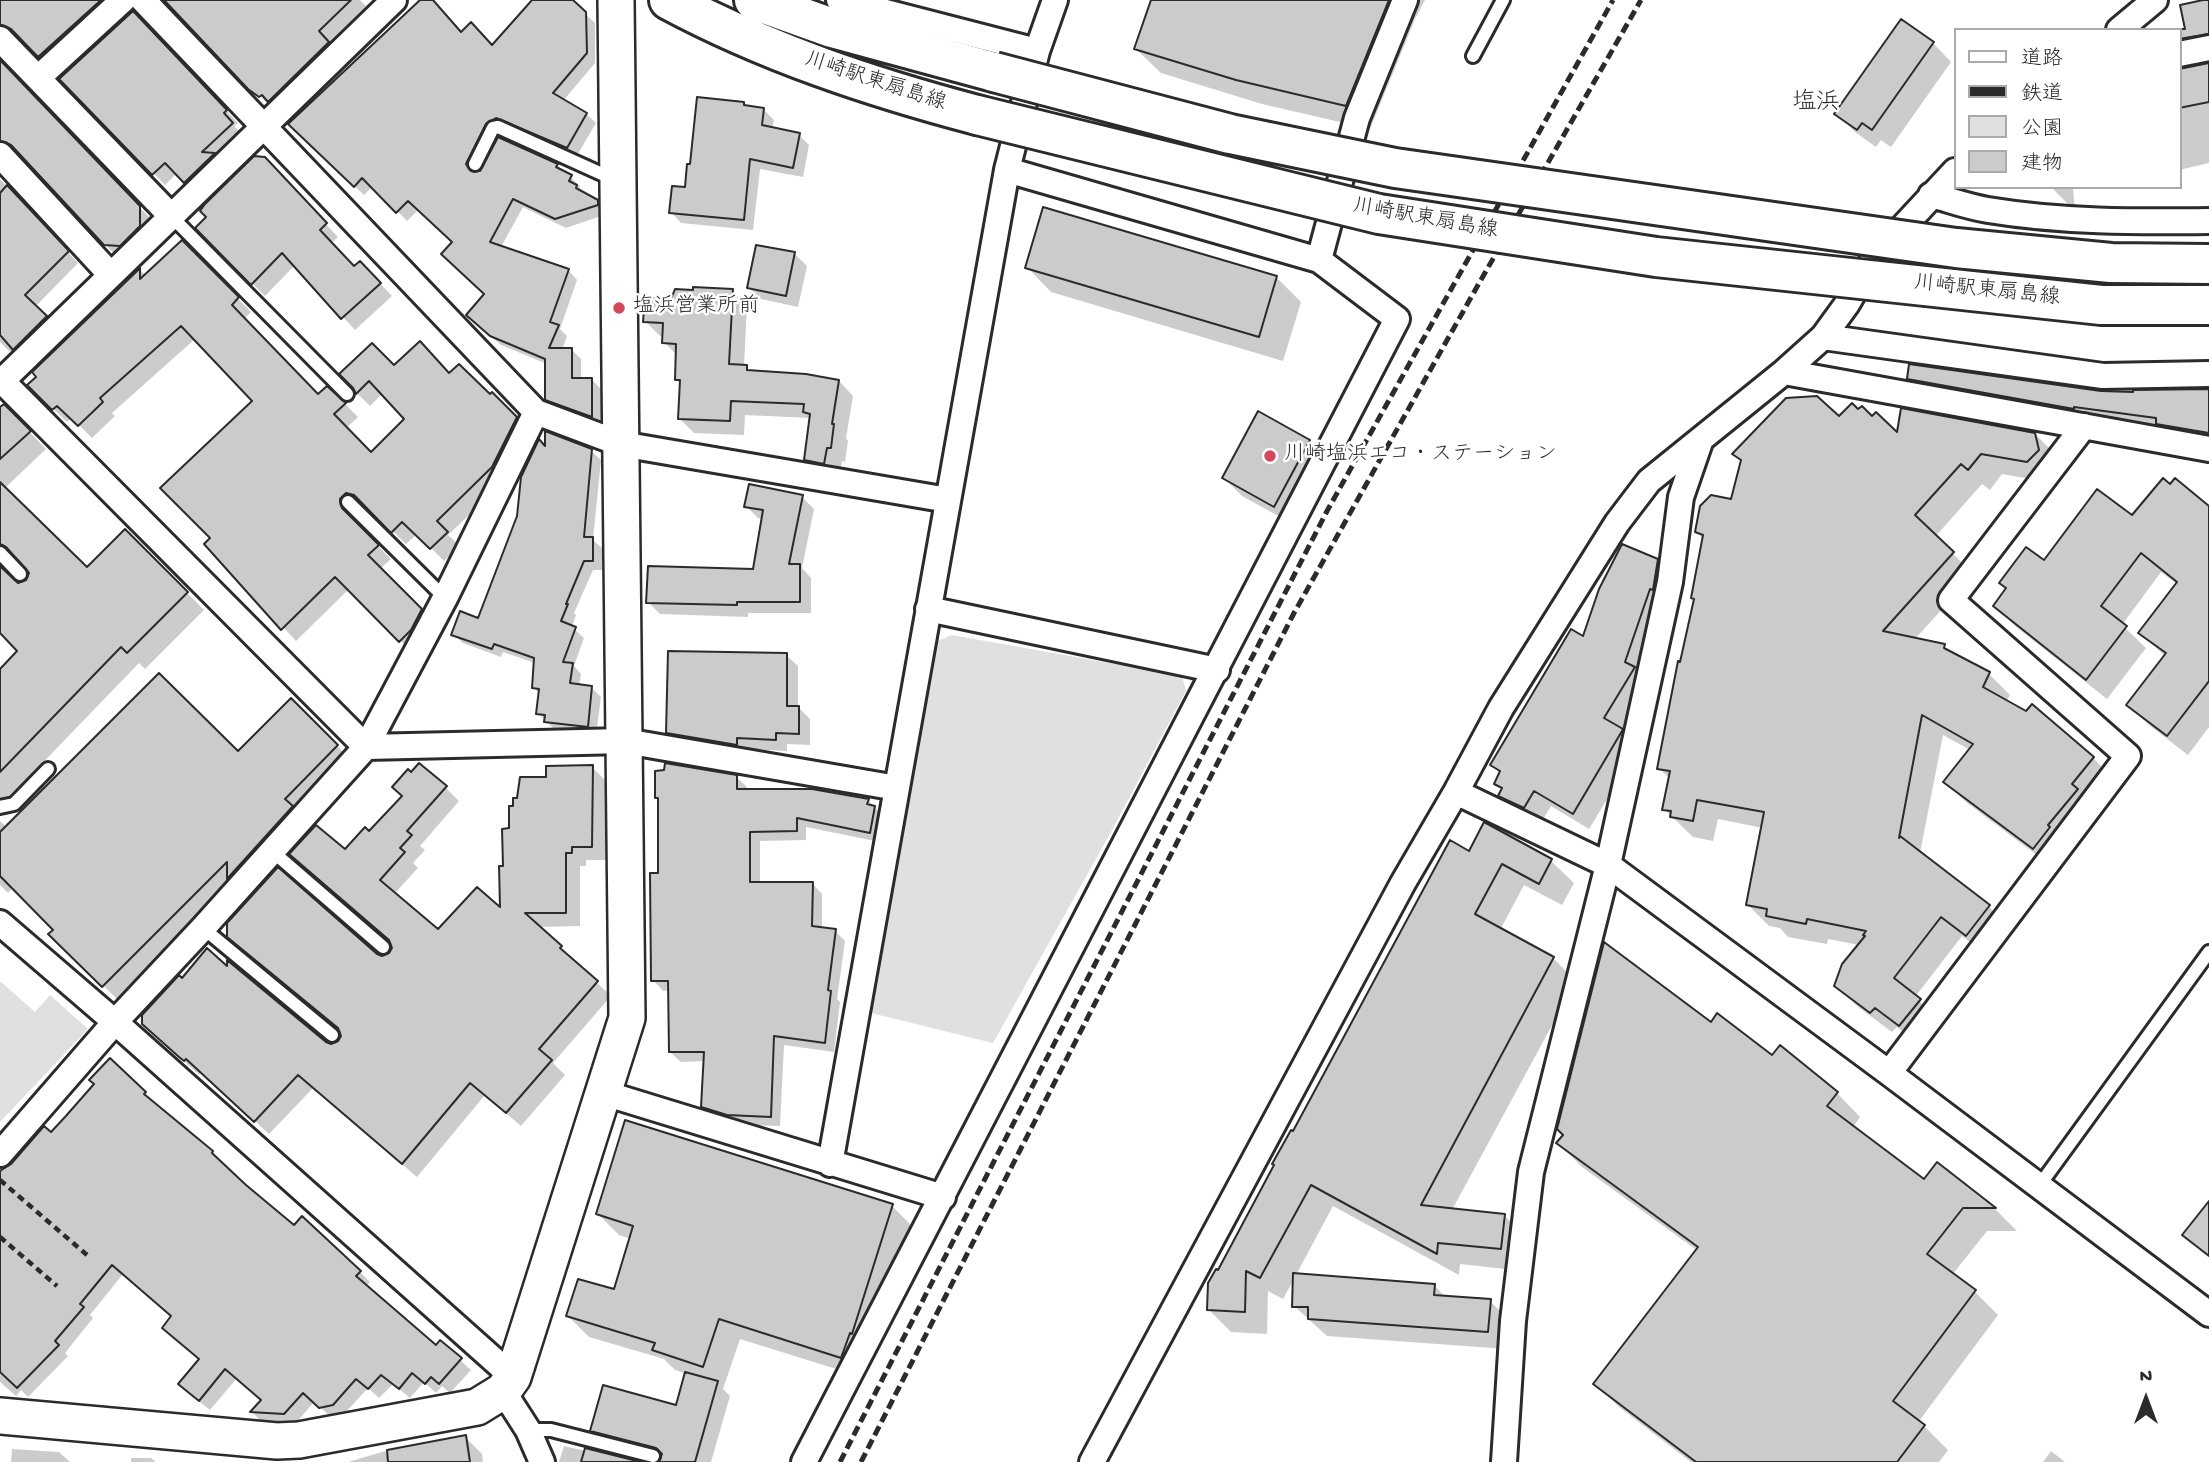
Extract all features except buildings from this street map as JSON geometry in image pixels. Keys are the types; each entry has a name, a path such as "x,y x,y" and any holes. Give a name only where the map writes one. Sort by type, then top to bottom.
{"highway":[{"name":"川崎駅東扇島線","path":"669,0 717,25 892,93 1379,215 1656,257 2101,304 2209,305"},
{"name":"川崎駅東扇島線","path":"754,0 832,28 994,72 1230,134 1395,169 1956,248 2111,264 2209,264"}],"street":[{"path":"38,78 123,0"},
{"path":"143,0 536,412 621,444 947,500"},
{"path":"0,1416 288,1441 477,1407 508,1384 625,1028 628,1006 616,0"},
{"path":"839,0 1037,51"},
{"path":"830,1164 1007,170 1037,51 1055,0"},
{"path":"1319,260 1357,118 1405,0"},
{"path":"2121,28 2155,0"},
{"path":"384,3 264,126 1,382 366,747 625,741 897,788"},
{"path":"0,39 171,216"},
{"path":"2181,54 2209,48"},
{"path":"0,155 110,274"},
{"path":"804,1462 1397,319 1319,260 1007,170"},
{"path":"1092,1462 1397,895 1501,708 1617,523 1649,481 1823,337 1847,304 1874,258 1954,172"},
{"path":"1931,195 1986,209 2050,218 2133,222 2209,221"},
{"path":"1823,337 2103,376 2209,373"},
{"path":"1784,372 2209,449"},
{"path":"0,1154 115,1022 204,928 366,747 444,598 536,412"},
{"path":"1889,1073 2128,756 1951,600 2084,426"},
{"path":"1504,1462 1513,1321 1531,1172 1608,865 1670,582 1681,497 1702,438"},
{"path":"928,609 1217,670"},
{"path":"1456,792 1608,865 2209,1314"},
{"path":"0,923 115,1022 508,1384 542,1462"},
{"path":"604,1093 943,1197"}],"lane":[{"path":"1473,56 1503,0"},
{"path":"475,163 493,128 498,127 618,181"},
{"path":"171,216 348,394"},
{"path":"348,502 444,598"},
{"path":"0,553 20,574"},
{"path":"0,807 14,804 48,769"},
{"path":"272,852 383,947"},
{"path":"204,928 332,1035"},
{"path":"2039,1186 2209,952"},
{"path":"528,1430 551,1430 653,1456"}],"path":[{"path":"0,1180 87,1255"},
{"path":"0,1237 57,1286"}],"green space":[{"path":"952,635 1182,676 1186,691 993,1043 867,1012 935,642"},
{"path":"0,981 35,1012 50,995 88,1029 0,1122"}],"railway":[{"path":"840,1462 1327,511 1613,0"},
{"path":"861,1462 1294,613 1641,0"}],"place":[{"name":"塩浜営業所前","path":"619,308"},
{"name":"川崎塩浜エコ・ステーション","path":"1270,456"}],"district":[{"name":"塩浜","path":"1816,104"}]}
